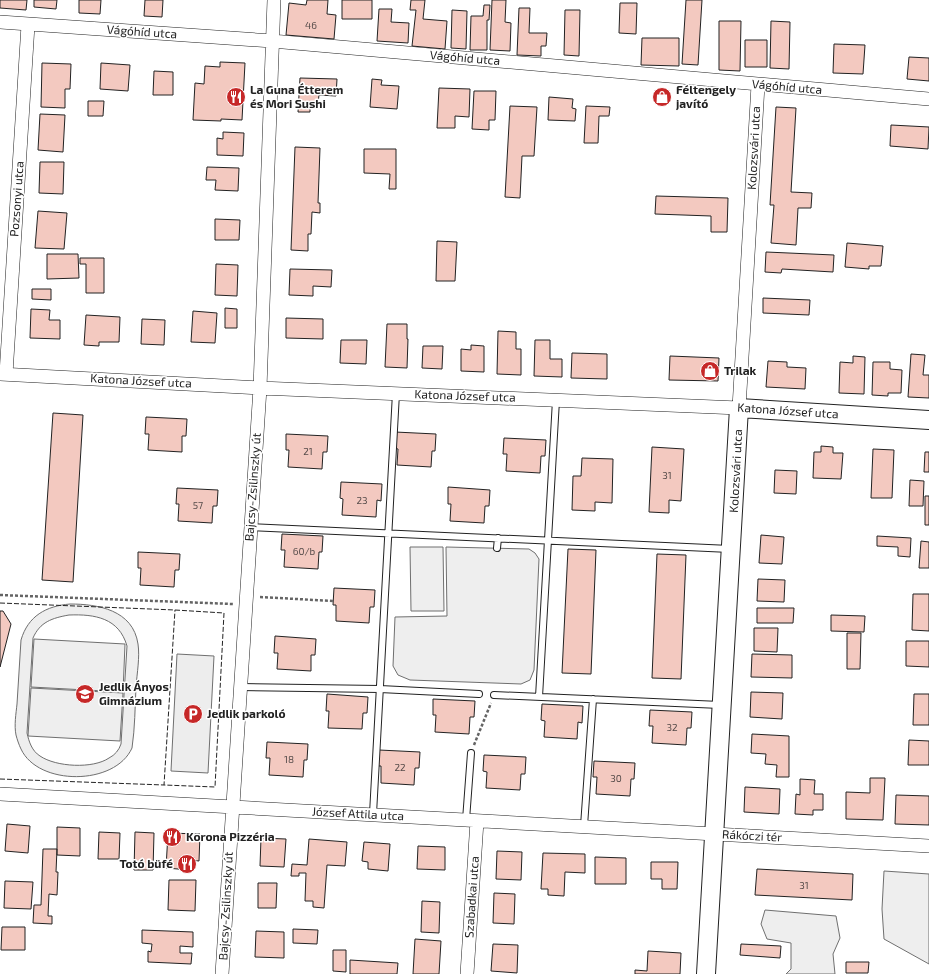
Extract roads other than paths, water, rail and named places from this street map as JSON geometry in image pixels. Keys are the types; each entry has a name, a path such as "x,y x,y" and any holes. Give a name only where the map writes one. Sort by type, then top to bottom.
{"street":[{"name":"Bajcsy-Zsilinszky út","path":"222,974 260,388 274,0"},
{"name":"Vágóhíd utca","path":"0,22 272,41 929,99"},
{"name":"Pozsonyi utca","path":"3,374 28,25"},
{"name":"Kolozsvári utca","path":"715,834 758,84"},
{"name":"Katona József utca","path":"3,374 260,388 739,408 929,420"},
{"name":"József Attila utca","path":"0,794 715,834"},
{"name":"Szabadkai utca","path":"467,974 472,820"},
{"name":"Rákóczi tér","path":"706,974 715,834 929,846"}],"lane":[{"path":"373,814 396,393"},
{"path":"539,697 556,400"},
{"path":"250,527 731,549"},
{"path":"497,548 498,538"},
{"path":"240,688 380,689 479,694"},
{"path":"494,695 722,706"},
{"path":"584,826 593,699"},
{"path":"471,753 472,820"}],"place":[{"name":"La Guna Étterem és Mori Sushi","path":"236,97"},
{"name":"Féltengely javító","path":"662,97"},
{"name":"Trilak","path":"710,371"},
{"name":"Jedlik Ányos Gimnázium","path":"85,694"},
{"name":"Jedlik parkoló","path":"193,714"},
{"name":"Korona Pizzéria","path":"172,837"},
{"name":"Totó büfé","path":"187,864"}]}
